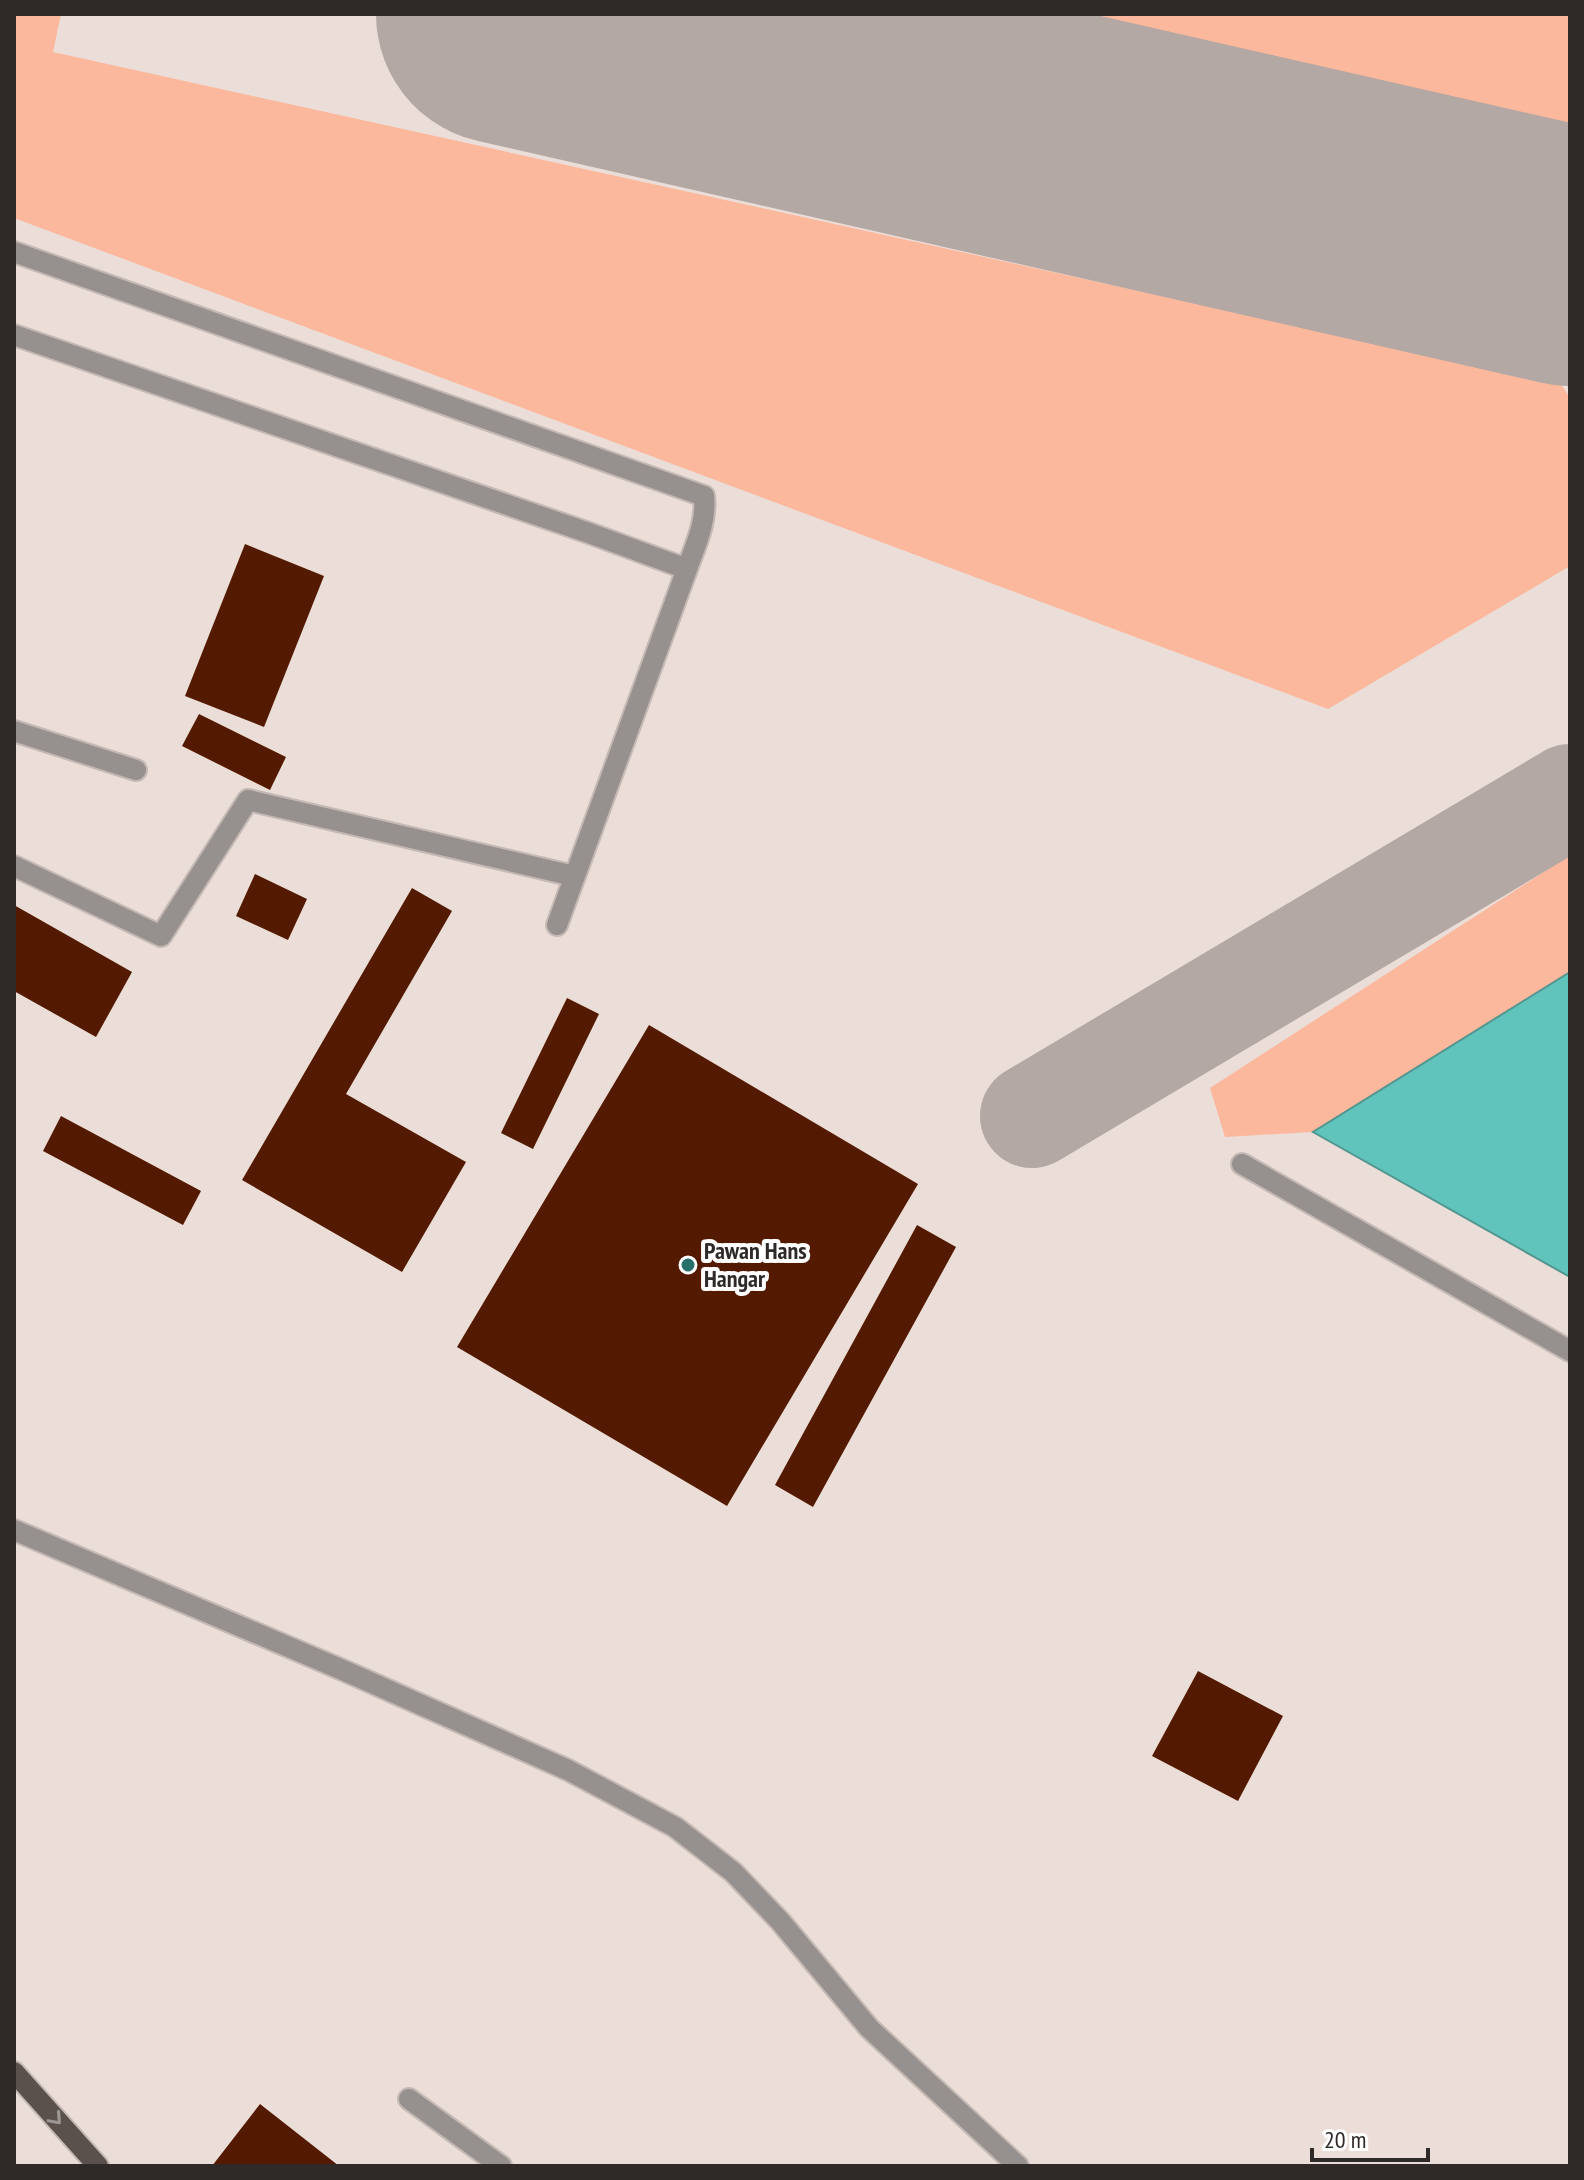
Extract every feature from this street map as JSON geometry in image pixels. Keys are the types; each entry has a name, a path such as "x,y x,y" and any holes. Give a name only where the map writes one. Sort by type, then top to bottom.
{"main road":[{"path":"14,2072 98,2166"}],"street":[{"path":"14,252 704,496 702,526 557,925"},
{"path":"14,335 687,569"},
{"path":"14,731 136,770"},
{"path":"14,866 161,936 248,800 574,876"},
{"path":"1242,1164 1570,1351"},
{"path":"14,1530 526,1751 675,1827 733,1872 780,1921 869,2028 1018,2166"},
{"path":"409,2099 501,2166"}],"shaded area":[{"path":"14,14 61,14 53,52 1561,384 1570,398 1570,566 1328,709 14,218"},
{"path":"1074,14 1570,14 1570,126"},
{"path":"1570,855 1570,972 1313,1132 1225,1137 1210,1088"}],"water":[{"path":"1570,972 1570,1277 1313,1132"}],"building":[{"path":"245,544 324,576 264,727 185,696"},
{"path":"199,714 286,757 270,790 182,746"},
{"path":"255,874 307,899 288,940 236,916"},
{"path":"412,888 452,911 346,1094 466,1162 402,1272 242,1180"},
{"path":"14,905 132,972 96,1037 14,991"},
{"path":"567,998 599,1014 533,1149 501,1133"},
{"name":"Pawan Hans Hangar","path":"649,1025 918,1184 727,1506 457,1347"},
{"path":"61,1116 201,1191 183,1225 43,1151"},
{"path":"917,1225 956,1247 813,1507 775,1485"},
{"path":"1198,1671 1283,1716 1238,1801 1152,1756"},
{"path":"260,2104 339,2166 212,2166"}],"taxiway":[{"path":"1032,1116 1570,796"}],"runway":[{"path":"506,14 1570,256"}],"place":[{"name":"Pawan Hans Hangar","path":"688,1265"}]}
